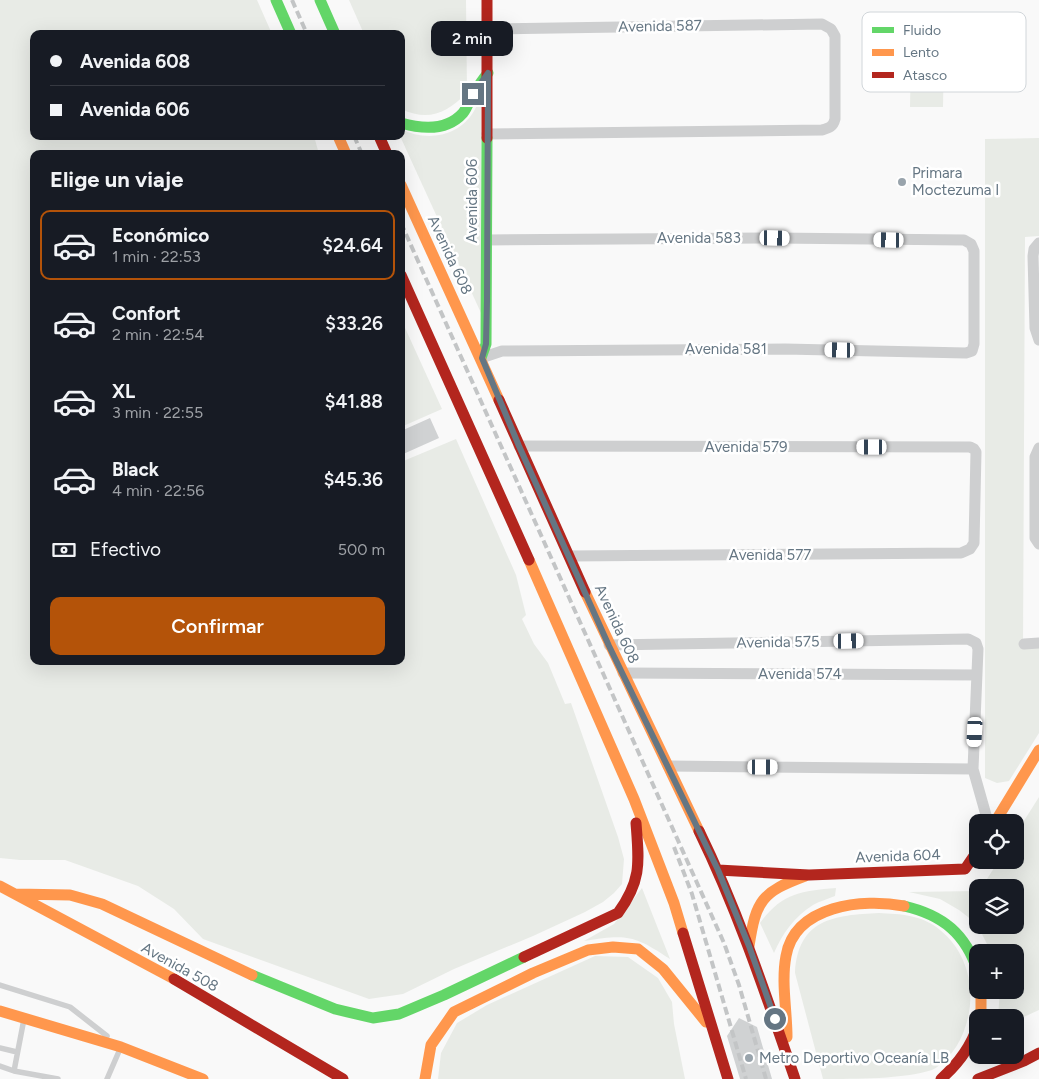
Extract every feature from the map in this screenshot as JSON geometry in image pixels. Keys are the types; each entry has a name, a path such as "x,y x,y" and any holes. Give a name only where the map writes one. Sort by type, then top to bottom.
{"main road":[{"path":"276,0 289,30"},
{"path":"320,0 333,30"},
{"name":"Avenida 606","path":"482,358 486,344 487,0"},
{"path":"405,125 414,128 428,129 448,124 463,112 488,73"},
{"name":"Avenida 608","path":"405,194 482,358 519,446 609,646 718,870 749,946 795,1079"},
{"path":"405,284 471,428 634,798 674,903 728,1079"},
{"path":"1000,814 1039,750"},
{"path":"16,894 70,895 102,904 228,964 336,1009 374,1018 390,1016 444,995 618,913 629,900 635,887 640,866 634,798"},
{"name":"Avenida 604","path":"718,870 809,875 966,869 969,864"},
{"name":"Avenida 604","path":"749,946 752,920 756,907 763,897 784,883 809,875"},
{"name":"Avenida 508","path":"0,886 70,922 248,1022 343,1079"},
{"path":"788,1056 784,961 796,932 806,921 820,912 838,906 883,903 909,907 934,915 951,928 965,943 969,951"},
{"path":"425,1079 431,1045 454,1012 533,973 588,950 613,947 638,949 663,969 713,1030"},
{"path":"0,1011 120,1047 203,1079"},
{"path":"941,1079 951,1071 969,1045"},
{"path":"978,1079 1039,1053"}],"street":[{"name":"Avenida 587","path":"487,29 822,24 831,29 835,36 835,119 834,125 830,128 822,130 487,134"},
{"name":"Avenida 583","path":"487,240 775,238 964,240 971,244 974,251 974,344 972,351"},
{"path":"1038,243 1033,256 1035,328 1039,340"},
{"name":"Avenida 581","path":"482,358 502,351 786,349 966,353 972,351"},
{"name":"Avenida 579","path":"519,446 974,449 976,452 974,543 970,549"},
{"path":"1039,448 1035,457 1035,538 1039,544"},
{"name":"Avenida 577","path":"569,556 961,553 970,549"},
{"name":"Avenida 575","path":"609,646 968,639 976,643 978,649 977,675"},
{"path":"1024,644 1039,643"},
{"name":"Avenida 574","path":"623,673 977,675"},
{"path":"977,675 973,769 986,814"},
{"path":"668,766 973,769"}],"lane":[{"path":"0,985 70,1008 120,1047 107,1079"},
{"path":"14,1071 24,1018"},
{"path":"0,1048 17,1052"},
{"path":"0,1066 14,1071 58,1079"}],"shaded area":[{"path":"0,0 257,0 270,30 30,30 30,140 315,140 318,150 30,150 30,665 405,665 405,460 456,439 516,575 526,615 522,619 534,644 548,663 565,704 571,703 618,837 624,859 622,884 603,902 533,936 454,969 403,994 369,999 203,939 174,909 138,886 65,860 0,858"},
{"path":"349,0 466,0 467,93 452,106 437,113 420,115 405,111 405,30 362,30"},
{"path":"910,92 943,92 943,107 910,107"},
{"path":"481,93 481,313 402,140 405,140 405,131 431,136 451,132 468,120 475,109"},
{"path":"1039,138 1039,236 1025,237 1023,648 1039,648 1039,733 1009,781 997,783 985,778 985,139"},
{"path":"405,328 442,409 405,425"},
{"path":"1039,797 1039,1010 1024,1017 1024,1009 999,1009 999,999 1024,999 1024,944 987,944 982,934 1024,934 1024,879 987,879 993,869 1024,869 1024,821"},
{"path":"642,888 670,959 647,945 630,938 611,937 584,941 614,924"},
{"path":"836,888 835,896 806,909 795,920 785,932 774,953 760,923 768,913 776,905 793,895 802,892"},
{"path":"969,891 969,918 940,899 909,892"},
{"path":"879,913 919,918 940,930 961,955 969,980 970,1001 968,1017 956,1047 942,1063 932,1070 894,1077 823,1079 795,973 798,955 803,941 811,931 821,924 833,919"},
{"path":"595,956 628,957 658,978 672,1002 674,1024 685,1079 438,1079 441,1053 457,1023 487,1005"}],"building":[{"path":"430,418 439,438 405,453 405,429"},
{"name":"Metro Deportivo Oceanía LB","path":"739,1018 757,1027 772,1079 740,1079 727,1036"}],"railway":[{"path":"292,0 305,30"},
{"path":"356,140 360,150"},
{"path":"405,232 724,943 739,985 766,1079"},
{"path":"674,847 692,894 746,1079"}],"traffic: fast":[{"path":"276,0 289,30"},
{"path":"320,0 333,30"},
{"path":"405,124 434,127 442,126 457,119 466,109 472,96 488,73"},
{"path":"481,358 486,344 487,138"},
{"path":"904,906 918,910 941,921 960,937 969,951"},
{"path":"252,975 335,1009 373,1018 399,1014 524,957"}],"traffic: slow":[{"path":"340,140 344,150"},
{"path":"405,194 499,400"},
{"path":"529,560 634,799 674,903 683,933"},
{"path":"585,592 699,831"},
{"path":"1000,814 1039,750"},
{"path":"749,946 758,908 764,900 779,887 805,876"},
{"path":"0,886 174,979"},
{"path":"16,894 70,895 102,904 252,975"},
{"path":"787,1037 784,986 786,956 792,939 802,926 816,916 833,909 851,905 870,903 904,906"},
{"path":"425,1079 431,1045 454,1012 533,973 588,950 613,947 638,949 663,969 706,1022"},
{"path":"981,999 981,1009"},
{"path":"0,1011 121,1047 203,1079"}],"traffic: jam":[{"path":"487,0 487,138"},
{"path":"381,140 385,150"},
{"path":"405,284 529,560"},
{"path":"499,400 585,592"},
{"path":"524,957 618,913 626,901 635,880 638,860 636,823"},
{"path":"699,831 739,922 795,1079"},
{"path":"718,870 809,875 965,869 969,863"},
{"path":"683,933 728,1079"},
{"path":"174,979 343,1079"},
{"path":"941,1079 969,1046"},
{"path":"978,1079 1039,1053"}],"place":[{"name":"Primara Moctezuma I","path":"902,182"},
{"name":"Metro Deportivo Oceanía LB","path":"749,1058"}],"route":[{"path":"473,94 488,73 487,301 486,344 482,358 519,446 609,646 718,870 749,946 775,1019"}]}
